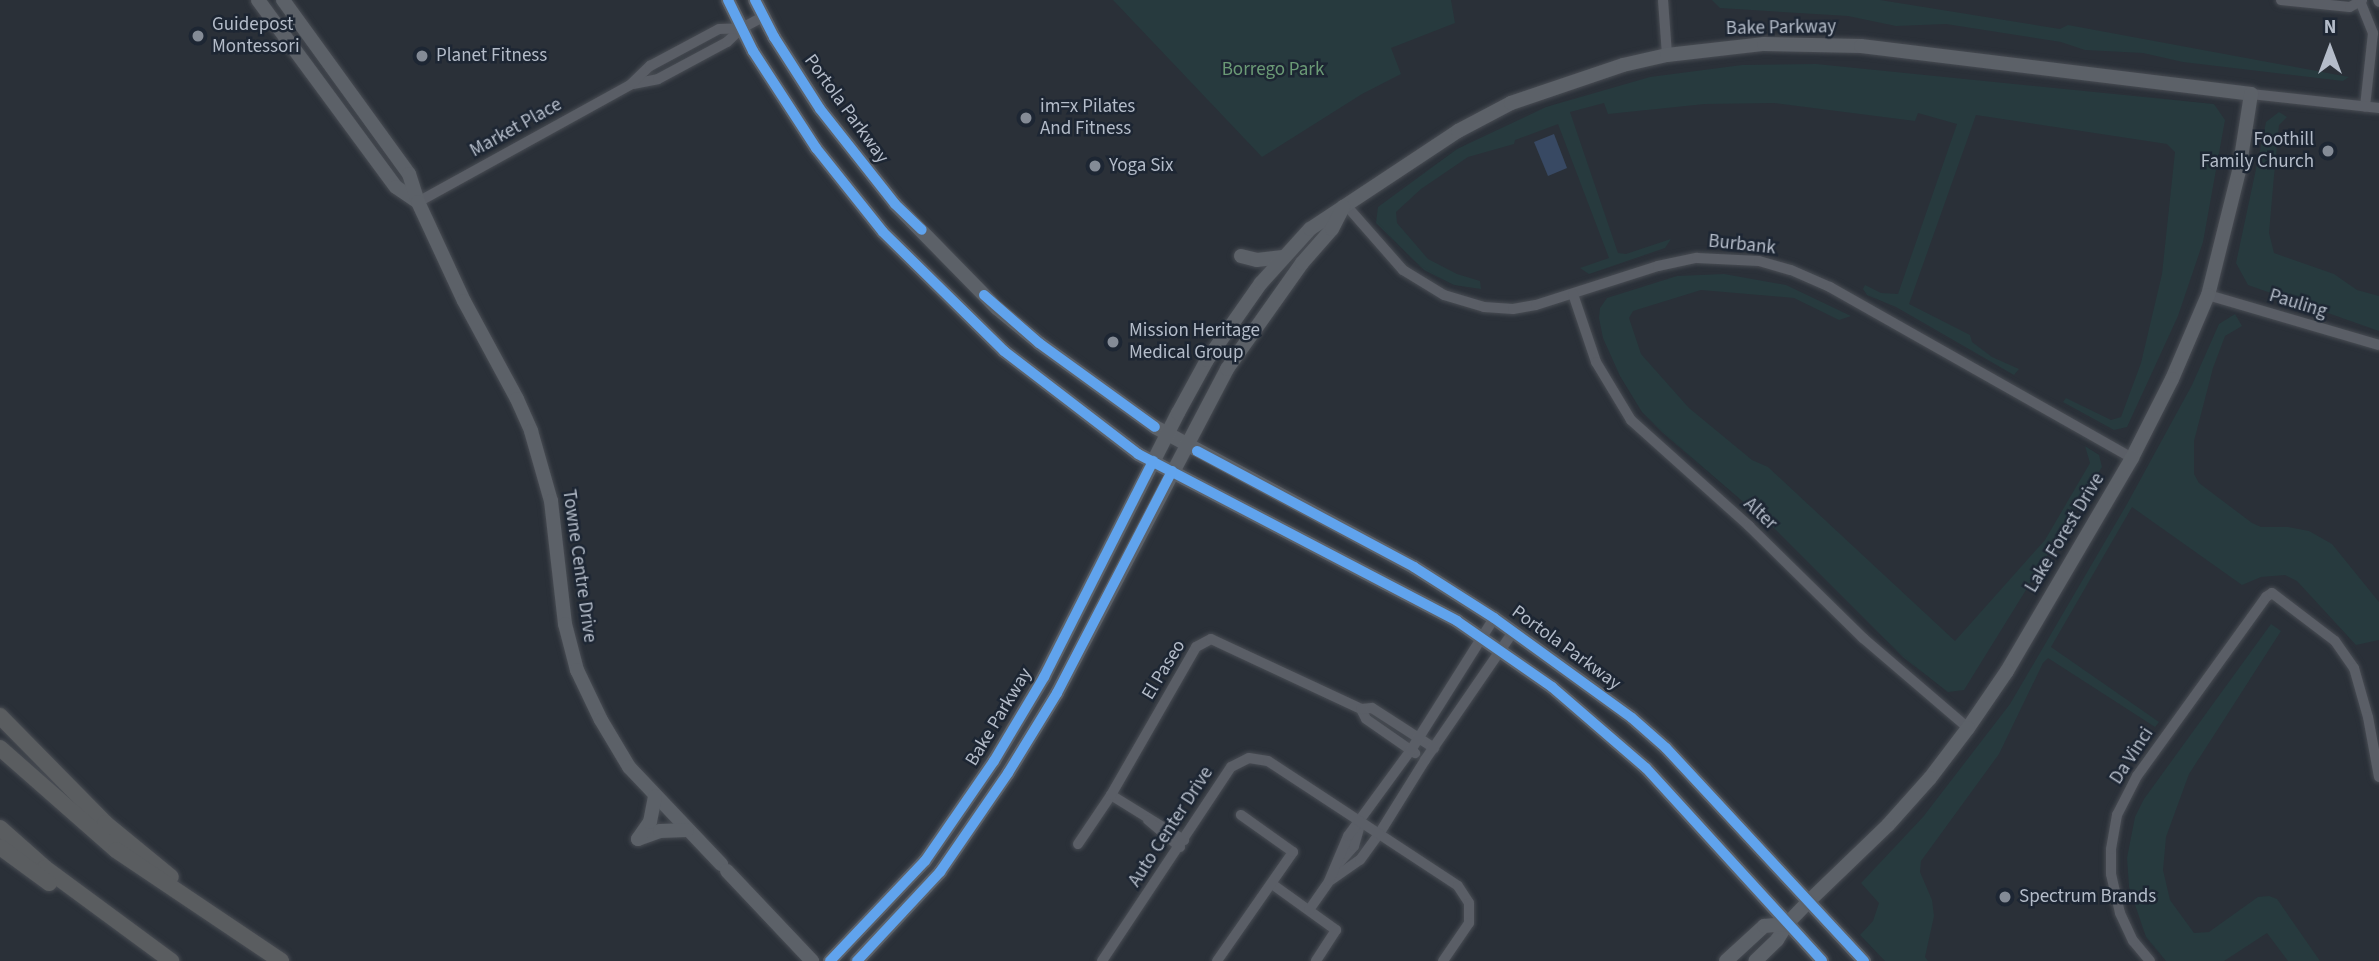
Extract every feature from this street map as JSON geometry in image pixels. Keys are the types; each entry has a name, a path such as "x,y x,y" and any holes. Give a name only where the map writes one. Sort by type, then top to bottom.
{"highway":[{"path":"0,716 105,823 257,947"},
{"path":"0,748 116,850 281,961"},
{"path":"0,828 45,868 168,961"},
{"path":"0,847 168,961"}],"main road":[{"name":"Towne Centre Drive","path":"258,0 396,187 418,202"},
{"name":"Towne Centre Drive","path":"283,0 409,173 418,202 531,431 551,501 565,624 576,670 629,767 813,961"},
{"name":"Portola Parkway","path":"727,0 741,28 816,148 883,232 1004,351 1122,444 1457,621 1552,687 1646,768 1822,961"},
{"name":"Portola Parkway","path":"755,0 820,109 895,204 997,308 1028,334 1167,434 1414,567 1494,618 1633,718 1666,748 1864,961"},
{"name":"Bake Parkway","path":"830,961 925,861 994,761 1044,677 1207,360 1261,283 1310,229 1458,131 1511,103 1601,72 1667,55 1764,44 1811,43 2251,94"},
{"name":"Lake Forest Drive","path":"1755,961 1777,940 1787,923 1888,825 1930,778 1968,728 2007,671 2132,458 2172,379 2208,295 2239,171 2251,94"},
{"name":"Bake Parkway","path":"857,961 940,872 1008,773 1057,693 1185,444 1227,369 1302,263 1332,229 1345,204"},
{"path":"1261,283 1287,265 1305,244 1332,229"},
{"path":"1241,256 1257,260 1283,257"},
{"path":"1008,773 1019,737 1041,698 1044,677"},
{"path":"655,796 650,822 638,839 660,831 687,830"},
{"name":"Lake Forest Drive","path":"1726,961 1764,926 1787,923"}],"street":[{"path":"1663,0 1667,55"},
{"path":"2281,0 2350,7 2361,1 2373,33 2365,107"},
{"name":"Market Place","path":"418,202 630,85 657,79 727,42 741,28 763,17"},
{"path":"2251,94 2379,108"},
{"name":"Burbank","path":"1345,204 1403,270 1444,295 1484,307 1513,309 1658,266 1697,258 1759,261 1791,270 1840,292 2132,458"},
{"name":"Alter","path":"1573,293 1596,362 1631,419 1749,526 1863,638 1968,728"},
{"name":"Pauling","path":"2208,295 2379,345"},
{"name":"Da Vinci","path":"2150,961 2133,941 2120,913 2111,874 2110,849 2117,816 2137,776 2266,597 2272,593 2334,641 2354,668 2368,717 2379,777"},
{"path":"1309,910 1329,881 1348,836 1362,822 1411,750 1494,618"},
{"path":"1329,881 1360,860 1380,834 1425,760 1513,632"},
{"name":"El Paseo","path":"1078,844 1111,796 1191,657 1203,642 1219,640 1361,709 1373,708 1434,748"},
{"name":"El Paseo","path":"1361,709 1366,719 1425,760"},
{"name":"Auto Center Drive","path":"1103,961 1231,767 1249,758 1268,761 1458,886 1465,894 1471,913 1469,923 1443,961"},
{"path":"1111,796 1182,844"},
{"path":"1217,961 1293,852 1241,815"},
{"path":"1272,884 1336,930 1317,961"}],"green space":[{"name":"Borrego Park","path":"1113,0 1451,0 1455,23 1391,48 1401,74 1362,94 1262,157"},
{"path":"1712,0 1880,0 2060,29 2068,25 2349,77 2343,81 2183,62 2143,53 2085,50 2061,42 1946,24 1896,26 1848,16 1720,8"},
{"path":"1816,64 2214,104 2225,120 2203,242 2178,316 2127,427 2114,430 2063,402 2066,398 2111,420 2121,417 2141,363 2162,274 2175,152 2167,144 1976,115 1909,304 1970,335 1972,342 1992,357 2019,369 2014,375 1896,307 1867,295 1863,289 1865,285 1881,293 1898,294 1957,124 1918,113 1915,121 1774,103 1705,104 1608,114 1604,103 1570,112 1618,253 1626,254 1671,239 1665,248 1589,274 1580,268 1609,258 1558,124 1515,140 1514,144 1468,157 1421,189 1396,212 1397,223 1428,259 1457,274 1480,281 1481,289 1454,285 1424,270 1376,223 1378,207 1457,149 1546,107 1650,77 1742,65"},
{"path":"2279,112 2287,117 2279,125 2274,176 2269,233 2274,253 2334,274 2357,290 2379,296 2379,331 2248,285 2236,263 2266,122"},
{"path":"1724,274 1786,285 1851,316 1839,320 1794,298 1701,290 1633,311 1629,318 1641,354 1689,408 1752,460 1768,467 1955,641 2045,540 2090,463 2085,446 2099,455 2102,467 1964,690 1948,692 1904,658 1775,529 1663,433 1642,412 1620,376 1603,338 1599,318 1600,308 1607,298 1677,276"},
{"path":"2235,314 2242,326 2225,336 2213,368 2194,441 2194,474 2199,483 2252,523 2261,527 2288,527 2309,531 2332,544 2379,602 2379,640 2356,645 2297,581 2285,575 2261,577 2242,585 2132,507 2051,647 2159,722 2155,727 2048,658 2043,663 1999,754 1921,861 1920,872 1932,900 1934,916 1925,957 1928,961 1885,961 1860,935 1873,921 1879,903 1861,883 1923,817 2010,704 2127,504 2192,385 2219,324"},
{"path":"2271,624 2281,631 2189,774 2166,837 2163,870 2170,900 2194,933 2209,932 2258,897 2269,896 2277,899 2320,961 2288,961 2267,933 2224,961 2166,961 2146,937 2129,887 2127,858 2135,817 2144,799"}],"water":[{"path":"1554,134 1567,168 1548,176 1534,142"}],"cycle path":[{"path":"728,0 753,51 816,148 883,232 1004,351 1138,454 1457,621 1552,687 1646,768 1822,961"},
{"path":"755,0 774,37 820,109 895,204 922,230"},
{"path":"984,295 1039,343 1155,427"},
{"path":"1197,451 1414,567 1494,618 1632,718 1666,748 1864,961"},
{"path":"830,961 925,861 994,761 1044,677 1153,461"},
{"path":"857,961 940,872 1008,773 1057,693 1172,471"}],"place":[{"name":"Guidepost Montessori","path":"198,36"},
{"name":"Planet Fitness","path":"422,56"},
{"name":"im=x Pilates And Fitness","path":"1026,118"},
{"name":"Foothill Family Church","path":"2328,151"},
{"name":"Yoga Six","path":"1095,166"},
{"name":"Mission Heritage Medical Group","path":"1113,342"},
{"name":"Spectrum Brands","path":"2005,897"}]}
